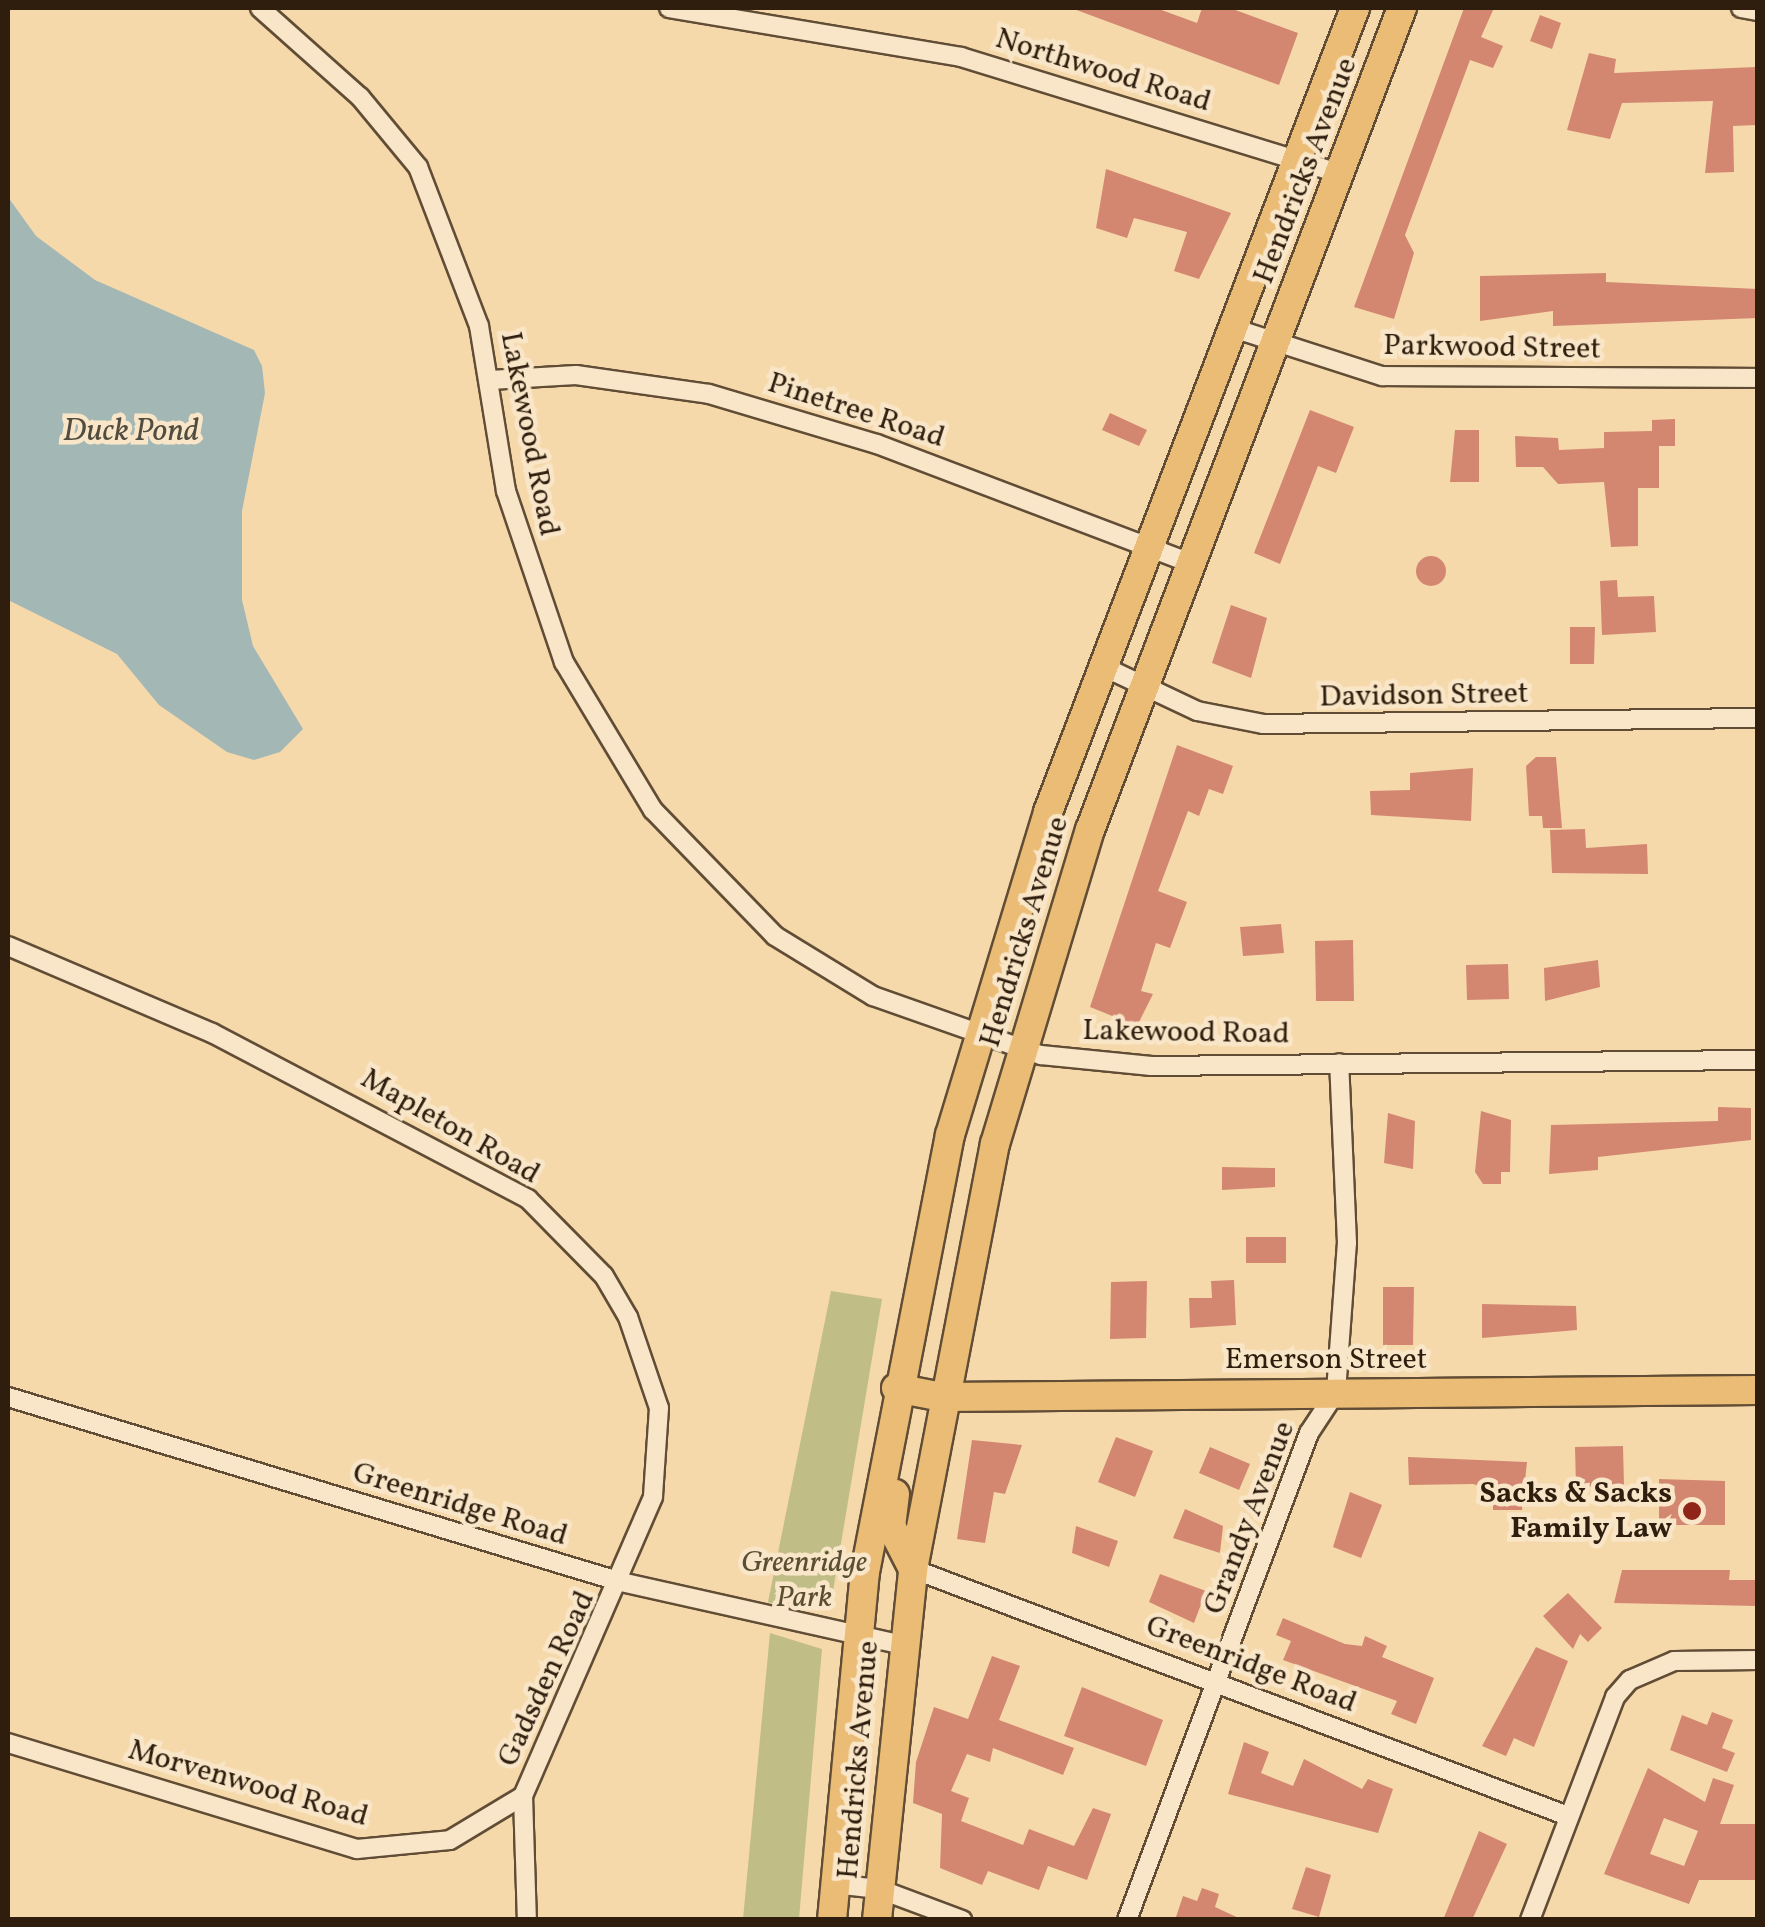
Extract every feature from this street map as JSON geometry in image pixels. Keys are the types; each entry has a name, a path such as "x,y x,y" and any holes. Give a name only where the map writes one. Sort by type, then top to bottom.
{"main road":[{"name":"Hendricks Avenue","path":"832,1920 856,1634 894,1400 979,1036 1102,666 1151,547 1355,8"},
{"name":"Hendricks Avenue","path":"876,1920 913,1569 942,1397 1022,1050 1143,687 1402,8"},
{"name":"Emerson Street","path":"894,1400 1758,1390"},
{"path":"894,1400 892,1526 913,1569"}],"street":[{"name":"Lakewood Road","path":"260,8 360,97 418,167 451,234 490,380 506,492 541,606 579,693 652,810 775,936 861,990 1022,1050 1150,1066 1758,1060"},
{"name":"Northwood Road","path":"669,8 961,57 1340,174"},
{"path":"1741,8 1758,11"},
{"name":"Parkwood Street","path":"1233,328 1275,346 1382,376 1758,378"},
{"name":"Pinetree Road","path":"490,380 576,375 709,394 877,444 1192,563"},
{"name":"Davidson Street","path":"1102,666 1143,687 1264,724 1758,718"},
{"name":"Mapleton Road","path":"8,946 406,1128 528,1200 567,1235 628,1317 660,1408 653,1496 622,1582"},
{"name":"Grandy Avenue","path":"1127,1920 1309,1433 1336,1392 1347,1243 1339,1063"},
{"name":"Greenridge Road","path":"8,1396 622,1582 902,1646"},
{"name":"Greenridge Road","path":"913,1569 1568,1816"},
{"name":"Gadsden Road","path":"527,1920 523,1796 622,1582"},
{"path":"1530,1920 1615,1698 1646,1669 1674,1661 1758,1660"},
{"name":"Morvenwood Road","path":"8,1743 357,1850 450,1840 523,1796"},
{"path":"834,1884 879,1889 962,1920"}],"green space":[{"name":"Greenridge Park","path":"831,1291 882,1299 831,1603 795,1610 768,1602"},
{"path":"770,1633 822,1649 799,1919 743,1919"}],"water":[{"name":"Duck Pond","path":"8,197 36,236 95,280 254,350 262,366 265,393 242,511 242,600 253,646 303,729 280,752 254,760 227,752 159,705 117,654 8,600"}],"building":[{"path":"1071,8 1156,8 1197,23 1202,8 1230,8 1298,33 1279,85"},
{"path":"1464,8 1494,8 1481,37 1503,46 1493,68 1470,60 1405,235 1414,253 1394,319 1354,307"},
{"path":"1540,15 1561,23 1552,49 1530,41"},
{"path":"1589,53 1616,59 1614,73 1756,67 1757,125 1733,126 1734,172 1705,173 1713,101 1622,103 1610,139 1567,130"},
{"path":"1106,169 1231,213 1199,279 1174,271 1187,232 1134,218 1127,238 1096,228"},
{"path":"1606,273 1606,282 1758,289 1758,318 1553,326 1553,311 1480,321 1480,276"},
{"path":"1310,410 1354,427 1336,473 1318,466 1280,564 1254,553"},
{"path":"1110,413 1147,430 1139,446 1102,430"},
{"path":"1675,419 1675,446 1659,446 1659,488 1638,488 1638,546 1611,547 1604,482 1558,484 1543,467 1516,467 1515,436 1558,438 1559,450 1604,448 1604,432 1652,431 1652,420"},
{"path":"1455,430 1479,430 1479,482 1450,482"},
{"path":"1431,556 1445,565 1446,571 1437,585 1431,586 1417,577 1416,571 1425,557"},
{"path":"1617,580 1618,597 1654,596 1656,632 1602,635 1600,581"},
{"path":"1231,605 1267,618 1251,678 1212,663"},
{"path":"1570,627 1595,627 1594,664 1570,664"},
{"path":"1177,745 1233,766 1223,794 1209,789 1199,816 1188,811 1158,891 1187,902 1170,948 1156,943 1141,991 1153,994 1137,1026 1090,1007"},
{"path":"1536,757 1556,757 1562,828 1543,828 1542,816 1529,816 1526,766"},
{"path":"1473,768 1471,821 1371,815 1370,791 1410,790 1410,773"},
{"path":"1585,829 1586,848 1647,844 1648,874 1552,873 1550,830"},
{"path":"1281,924 1284,953 1243,956 1240,927"},
{"path":"1353,940 1354,1001 1316,1001 1315,941"},
{"path":"1598,960 1600,987 1545,1001 1544,968"},
{"path":"1508,964 1509,999 1467,1000 1466,965"},
{"path":"1718,1107 1751,1108 1751,1140 1598,1157 1598,1170 1549,1174 1551,1125 1718,1121"},
{"path":"1481,1111 1511,1120 1510,1172 1501,1172 1501,1184 1483,1184 1475,1172"},
{"path":"1388,1113 1415,1121 1413,1169 1384,1163"},
{"path":"1222,1167 1275,1168 1275,1187 1222,1190"},
{"path":"1246,1237 1286,1237 1286,1263 1246,1263"},
{"path":"1234,1280 1236,1325 1190,1328 1189,1298 1212,1298 1211,1281"},
{"path":"1147,1281 1146,1338 1110,1339 1111,1282"},
{"path":"1383,1287 1414,1287 1413,1345 1383,1345"},
{"path":"1482,1304 1576,1306 1577,1330 1482,1338"},
{"path":"1116,1437 1153,1451 1135,1497 1098,1482"},
{"path":"972,1440 1022,1445 1005,1494 994,1492 985,1543 957,1539"},
{"path":"1623,1446 1624,1486 1576,1487 1575,1447"},
{"path":"1210,1447 1250,1464 1239,1490 1199,1473"},
{"path":"1408,1457 1527,1462 1522,1510 1493,1510 1493,1490 1473,1484 1409,1485"},
{"name":"Sacks & Sacks Family Law","path":"1659,1479 1725,1481 1725,1525 1659,1525"},
{"path":"1350,1492 1382,1505 1361,1558 1333,1547"},
{"path":"1185,1509 1223,1526 1220,1553 1173,1538"},
{"path":"1076,1526 1118,1541 1109,1567 1072,1553"},
{"path":"1622,1570 1730,1570 1729,1580 1758,1580 1758,1606 1614,1603"},
{"path":"1160,1574 1206,1591 1194,1623 1149,1602"},
{"path":"1568,1593 1602,1628 1588,1642 1580,1634 1573,1649 1543,1616"},
{"path":"1283,1618 1345,1644 1362,1646 1365,1636 1387,1646 1382,1657 1434,1678 1416,1724 1391,1714 1397,1701 1283,1660 1291,1641 1276,1635"},
{"path":"1536,1647 1568,1661 1534,1747 1514,1738 1506,1756 1482,1746"},
{"path":"992,1656 1020,1666 999,1720 1074,1748 1063,1775 993,1748 990,1762 967,1754 951,1791 969,1798 961,1821 1023,1845 1029,1829 1074,1846 1093,1808 1111,1814 1087,1880 1048,1866 1039,1890 988,1871 982,1885 940,1868 942,1814 913,1803 916,1762 934,1707 968,1719"},
{"path":"1082,1687 1163,1720 1146,1766 1064,1736"},
{"path":"1712,1712 1733,1720 1722,1748 1735,1753 1727,1772 1670,1750 1682,1715 1707,1725"},
{"path":"1244,1742 1269,1752 1261,1773 1293,1786 1304,1759 1362,1789 1368,1779 1393,1789 1378,1833 1228,1794"},
{"path":"1648,1768 1705,1802 1713,1778 1734,1785 1720,1824 1758,1824 1758,1880 1699,1880 1689,1904 1604,1874","holes":["1664,1818 1698,1831 1684,1866 1650,1854"]},
{"path":"1479,1831 1507,1844 1472,1920 1443,1920"},
{"path":"1306,1867 1331,1875 1319,1917 1292,1909"},
{"path":"1202,1888 1219,1894 1215,1907 1243,1920 1175,1920 1183,1896 1197,1901"}],"place":[{"name":"Sacks & Sacks Family Law","path":"1692,1511"}]}
